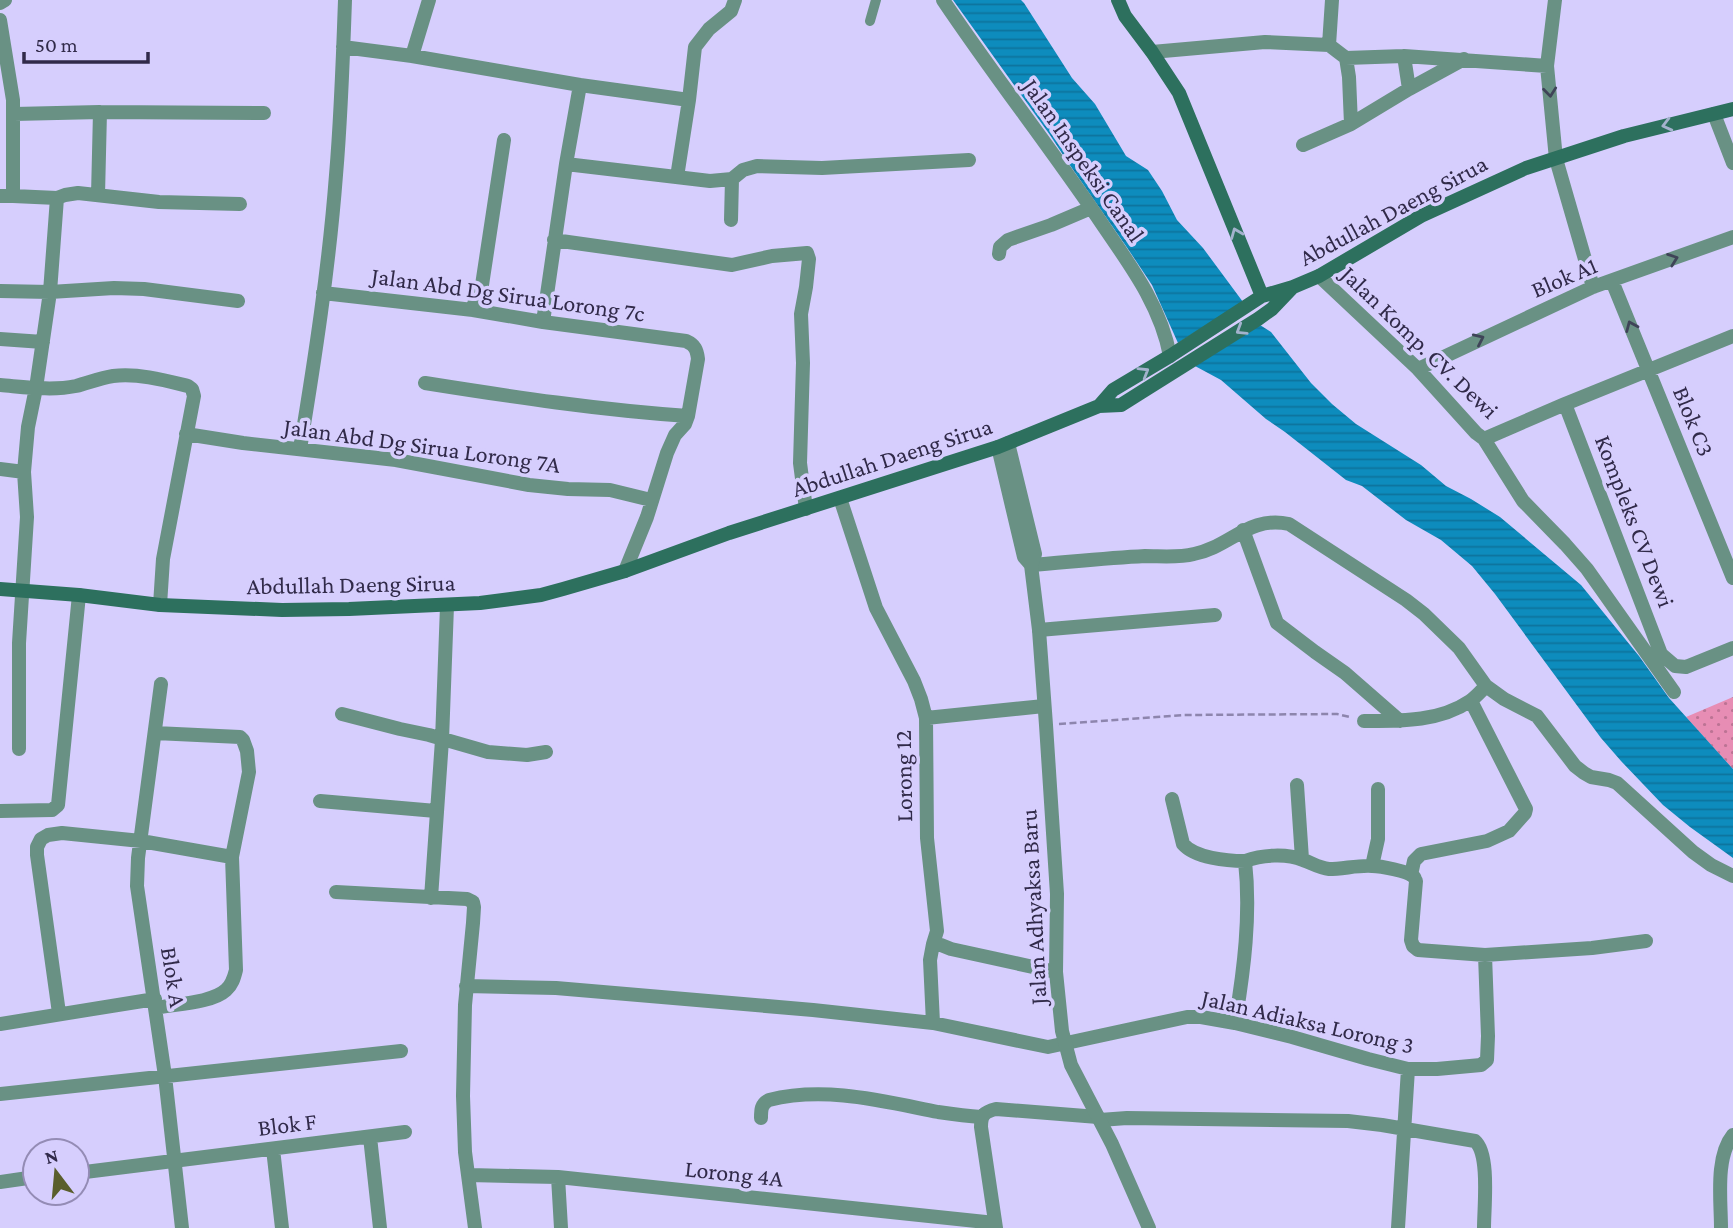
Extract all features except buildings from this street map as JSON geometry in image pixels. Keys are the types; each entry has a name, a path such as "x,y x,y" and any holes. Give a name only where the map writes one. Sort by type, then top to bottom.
{"main road":[{"path":"1118,0 1125,16 1179,93 1262,296"},
{"name":"Abdullah Daeng Sirua","path":"0,589 160,605 282,610 447,606 541,595 625,571 729,533 1003,445 1099,406 1113,390 1262,296 1319,276 1421,216 1525,168 1624,136 1733,110"},
{"path":"1099,406 1121,405 1258,319 1293,287"}],"street":[{"path":"0,3 5,0"},
{"path":"300,449 313,369 336,177 345,0"},
{"path":"412,56 429,0"},
{"name":"Jalan Inspeksi Canal","path":"943,0 1143,284 1163,327 1170,356"},
{"path":"1329,45 1332,0"},
{"path":"1555,0 1547,66 1556,159 1593,287"},
{"path":"677,177 695,47 734,4"},
{"path":"0,20 6,91 13,114 7,196 57,198 78,193 159,202 240,204"},
{"path":"1152,52 1265,42 1329,45 1346,58 1404,56 1547,66"},
{"path":"344,47 689,100"},
{"path":"1404,56 1409,89"},
{"path":"1346,58 1351,124"},
{"path":"1303,145 1351,124 1464,59"},
{"path":"543,322 580,85"},
{"path":"98,195 100,112"},
{"path":"13,114 264,113"},
{"path":"1714,114 1733,163"},
{"path":"473,310 476,295 482,285 504,140"},
{"path":"566,164 710,181 732,179 743,170 757,166 822,167 969,160"},
{"path":"731,219 732,179"},
{"path":"19,749 19,643 27,517 24,472 28,427 50,292 57,198"},
{"path":"999,254 1000,247 1008,240 1091,208"},
{"name":"Blok A1","path":"1418,369 1593,287 1733,237"},
{"path":"554,240 732,265 772,256 807,253 806,287 801,314 803,363 800,463 806,509"},
{"name":"Jalan Komp. CV. Dewi","path":"1319,276 1418,369 1476,433 1487,438 1523,501 1587,569 1674,692"},
{"name":"Blok C3","path":"1612,281 1733,578"},
{"path":"0,291 144,289 238,301"},
{"name":"Jalan Abd Dg Sirua Lorong 7c","path":"323,293 473,310 686,341 694,346 697,352 688,416"},
{"path":"1487,438 1733,336"},
{"path":"0,339 43,342"},
{"path":"0,385 36,388 75,386 113,376 128,376 154,378 192,389 194,396 163,559 160,605"},
{"path":"425,383 549,402 688,416 667,453 647,517 625,571"},
{"name":"Kompleks CV Dewi","path":"1565,404 1661,654 1675,666 1686,667 1733,648"},
{"name":"Jalan Abd Dg Sirua Lorong 7A","path":"186,434 396,460 529,485 610,490 651,500"},
{"name":"Jalan Adhyaksa Baru","path":"1003,445 1024,557 1031,565 1039,630 1057,894 1056,972 1064,1043 1071,1065 1099,1118 1149,1228"},
{"path":"0,469 24,472"},
{"name":"Lorong 12","path":"840,498 876,608 914,681 926,718 927,838 937,931 930,960 933,1024"},
{"path":"1031,565 1194,554 1266,522 1289,524 1424,614 1459,648 1486,686 1537,716 1575,766 1591,777 1616,783 1693,852 1710,865 1733,876"},
{"path":"1243,530 1277,623 1345,673 1400,721"},
{"path":"0,811 52,810 58,805 79,595"},
{"path":"431,898 442,740 447,606"},
{"path":"1039,630 1215,615"},
{"name":"Blok A","path":"162,684 138,858 137,886 165,1076 182,1228"},
{"path":"1364,721 1427,718 1471,701 1486,686"},
{"path":"1411,875 1414,862 1422,854 1487,841 1509,831 1525,813 1516,789 1471,701"},
{"path":"926,718 1044,706"},
{"path":"342,714 488,752 527,755 546,752"},
{"path":"0,1024 59,1013 210,998 228,989 232,982 236,970 232,857 249,772 249,759 240,737 155,733"},
{"path":"1297,785 1302,859"},
{"path":"1371,866 1378,839 1378,789"},
{"path":"1172,799 1182,844 1190,851 1221,859 1245,861 1277,856 1302,859 1327,869 1371,866 1411,875 1416,881 1411,940 1414,948 1418,950 1485,956 1646,941"},
{"path":"320,801 436,811"},
{"path":"59,1013 37,855 38,842 48,835 62,834 141,841 232,857"},
{"path":"1235,1023 1245,943 1245,861"},
{"path":"336,892 467,899 473,902 465,994 463,1096 465,1152 475,1228"},
{"path":"933,944 1056,972"},
{"name":"Jalan Adiaksa Lorong 3","path":"465,994 556,988 802,1009 933,1024 1048,1047 1187,1017 1201,1017 1292,1037 1368,1059 1407,1077 1481,1065 1487,1060 1485,956"},
{"path":"0,1094 401,1051"},
{"path":"1398,1228 1407,1077"},
{"path":"761,1118 764,1103 769,1100 817,1094 854,1096 981,1117"},
{"path":"995,1226 981,1117 985,1112 996,1109 1099,1118 1348,1121 1475,1141 1478,1142 1484,1165 1484,1228"},
{"name":"Blok F","path":"91,1170 405,1132"},
{"path":"1721,1228 1721,1162 1726,1144 1733,1135"},
{"path":"370,1137 380,1228"},
{"path":"273,1149 282,1228"},
{"name":"Lorong 4A","path":"469,1175 558,1177 995,1226"},
{"path":"558,1177 561,1228"},
{"path":"0,1182 21,1179"}],"lane":[{"path":"870,21 876,0"}],"path":[{"path":"1046,725 1184,715 1337,714 1364,721"}],"shaded area":[{"path":"1733,697 1733,769 1686,717"}],"water":[{"path":"953,0 1021,0 1024,3 1072,78 1095,104 1126,156 1148,170 1177,220 1203,248 1243,302 1178,343 1152,285 1050,135"},
{"path":"1260,325 1271,332 1311,383 1356,424 1421,465 1446,486 1500,517 1581,585 1639,656 1669,698 1733,769 1733,858 1663,805 1621,761 1472,566 1441,540 1406,520 1362,486 1346,480 1266,419 1221,380 1195,366"}]}
